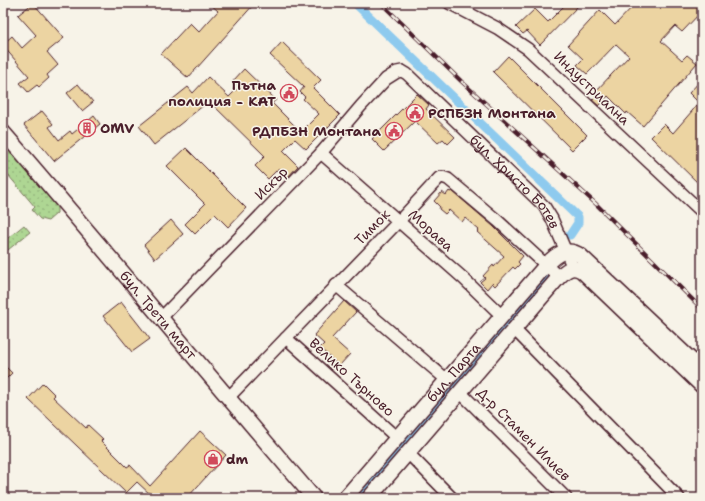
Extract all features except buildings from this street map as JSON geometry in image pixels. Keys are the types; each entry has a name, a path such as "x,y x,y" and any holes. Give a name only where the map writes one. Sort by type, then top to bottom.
{"main road":[{"name":"бул. Трети март","path":"3,132 314,498"},
{"name":"бул. Парта","path":"345,498 546,265 556,255 566,251"},
{"path":"566,251 573,252 581,256 702,370"},
{"name":"бул. Парта","path":"369,498 559,277 568,269 573,268"},
{"path":"573,268 582,271 702,386"}],"street":[{"name":"Индустриална","path":"449,3 497,28 528,48 702,212"},
{"name":"Искър","path":"161,318 321,153 386,79 397,72 402,71"},
{"name":"бул. Христо Ботев","path":"402,71 413,79 544,206 552,219 573,268"},
{"name":"Морава","path":"321,153 463,278 502,316"},
{"name":"Тимок","path":"228,398 439,178 445,177 498,221 546,265"},
{"path":"546,265 559,277"},
{"path":"336,285 447,380"},
{"path":"514,329 680,498"},
{"name":"Велико Търново","path":"286,338 397,438"},
{"name":"Д-р Стамен Илиев","path":"460,392 566,498"},
{"path":"408,453 452,498"}],"green space":[{"path":"3,142 57,207 57,213 48,221 40,219 32,210 35,207 3,169"},
{"path":"24,225 30,232 3,254 3,242"}],"waterway":[{"path":"355,3 578,217 578,223 570,235"},
{"path":"357,498 547,279"}],"railway":[{"path":"381,3 461,81 595,203 702,309"}],"place":[{"name":"Пътна полиция - КАТ","path":"289,93"},
{"name":"РСПБЗН Монтана","path":"415,113"},
{"name":"OMV","path":"87,128"},
{"name":"РДПБЗН Монтана","path":"394,131"},
{"name":"dm","path":"213,459"}]}
